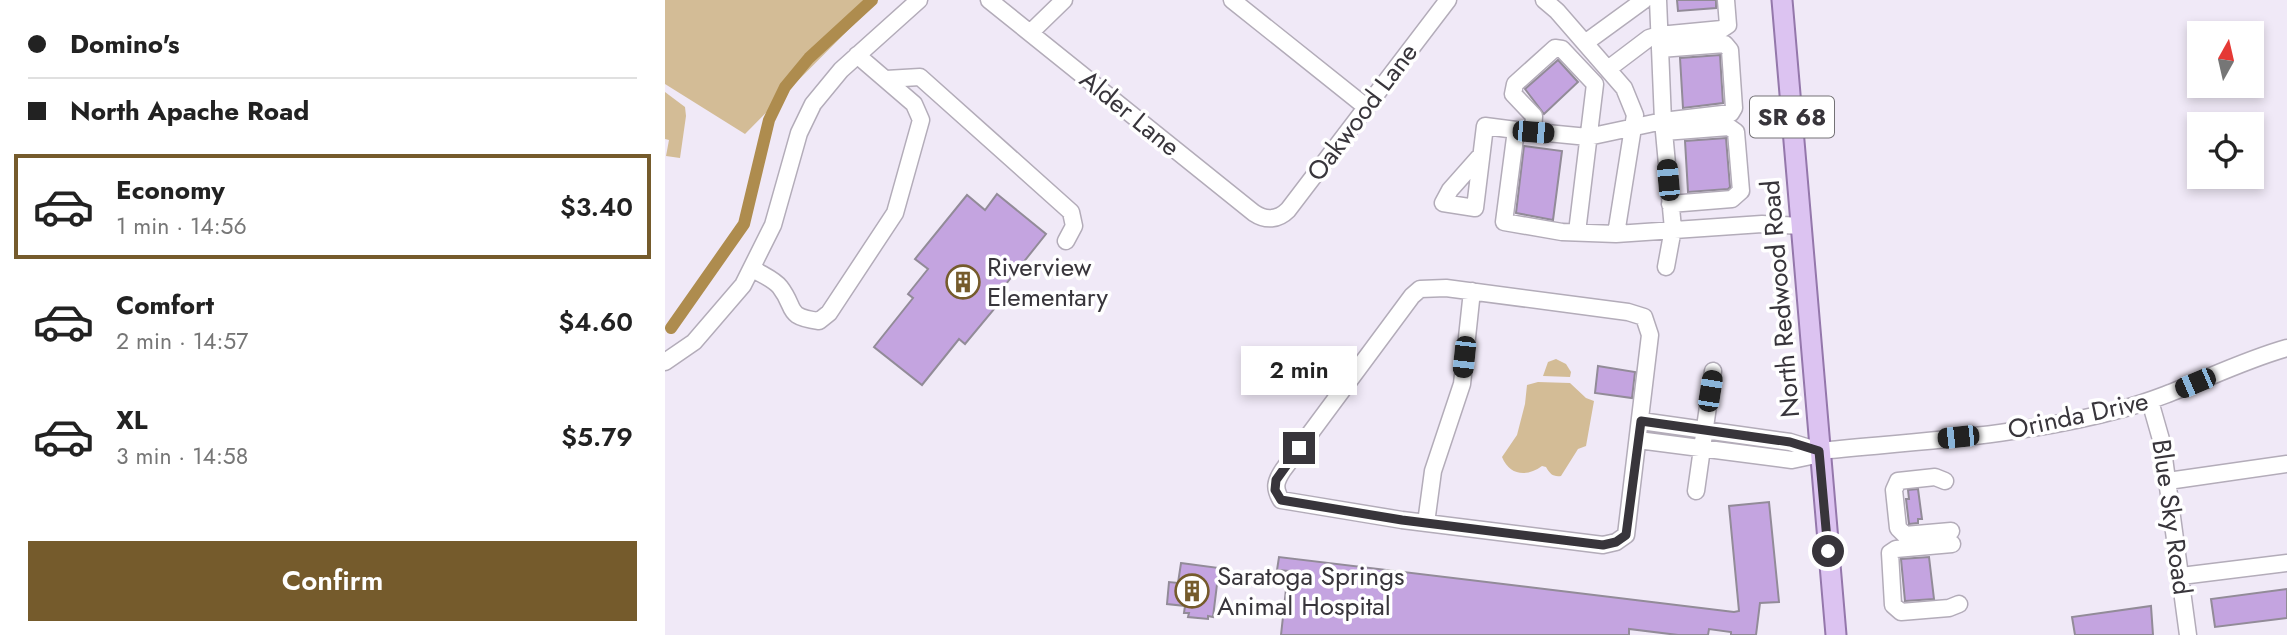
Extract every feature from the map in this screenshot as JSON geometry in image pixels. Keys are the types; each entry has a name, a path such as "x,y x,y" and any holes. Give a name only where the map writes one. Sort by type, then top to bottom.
{"main road":[{"name":"North Redwood Road","path":"1782,0 1836,635"}],"street":[{"path":"665,362 694,342 743,285 773,225 799,133 813,104 841,70 919,0"},
{"name":"Alder Lane","path":"989,0 1254,213 1273,219"},
{"path":"1030,33 1064,0"},
{"path":"1232,0 1366,107"},
{"name":"Oakwood Lane","path":"1273,219 1288,209 1447,0"},
{"path":"1544,0 1624,88 1635,115 1616,234"},
{"path":"1585,43 1644,0"},
{"path":"1658,0 1664,126 1673,229 1667,267"},
{"path":"1660,42 1721,29 1728,25 1726,0"},
{"path":"1608,69 1649,38 1660,42 1725,44 1730,50 1734,108 1731,113 1664,126"},
{"path":"1533,132 1534,116 1513,94 1515,84 1555,48 1562,49 1595,84 1577,232"},
{"path":"752,268 780,286 792,312 800,318 819,321 829,313 895,214 921,120 914,104 857,55"},
{"path":"886,79 920,77 1061,203 1071,212 1074,226 1066,241"},
{"path":"1482,155 1485,126 1588,137 1633,127 1729,127 1736,132 1741,191 1732,198 1670,204"},
{"path":"1515,130 1504,222 1562,232 1616,234 1762,225 1801,226"},
{"path":"1420,289 1472,291 1628,312 1644,317 1650,335 1641,421 1626,535 1616,542 1603,545 1426,523 1281,500 1275,490 1276,480 1283,470 1412,296 1420,289"},
{"path":"1426,523 1433,471 1462,384 1472,291"},
{"name":"Orinda Drive","path":"1819,451 2049,426 2086,419 2150,401 2241,363 2287,348"},
{"path":"1696,491 1713,372"},
{"name":"Blue Sky Road","path":"2150,401 2160,431 2188,635"},
{"path":"1641,421 1790,442 1819,451"},
{"path":"1638,440 1783,460 1802,459 1819,451"},
{"path":"2168,481 2287,464"},
{"path":"1945,481 1935,477 1898,481 1894,490 1898,528 1906,535 1951,537 1896,549 1890,553 1893,605 1901,612 1949,608 1959,604"},
{"path":"2181,576 2287,563"}],"shaded area":[{"path":"665,0 878,0 745,134 665,84"},
{"path":"665,92 685,107 680,158 666,156 669,140 665,139"},
{"path":"1556,359 1566,364 1571,372 1570,377 1543,376 1548,362"},
{"path":"1538,382 1570,383 1586,398 1594,401 1586,446 1578,449 1561,476 1552,474 1542,466 1531,472 1519,473 1510,468 1502,457 1517,435 1527,385"}],"building":[{"path":"1677,0 1716,0 1716,8 1678,11"},
{"path":"1720,55 1723,103 1683,108 1680,58"},
{"path":"1558,60 1578,82 1544,114 1525,89"},
{"path":"1726,138 1730,187 1688,192 1685,141"},
{"path":"1524,146 1562,151 1553,220 1516,213"},
{"name":"Riverview Elementary","path":"997,194 1046,234 990,304 995,308 965,344 959,339 922,385 874,347 913,298 908,294 928,269 915,259 967,195 985,210"},
{"path":"1598,366 1635,372 1632,398 1595,393"},
{"path":"1918,489 1922,519 1918,519 1918,523 1909,524 1906,499 1909,499 1908,490"},
{"path":"1769,502 1779,602 1760,603 1756,635 1731,635 1731,632 1709,629 1708,635 1678,635 1629,629 1629,635 1281,635 1288,571 1277,570 1279,557 1739,611 1729,506"},
{"path":"1929,557 1934,599 1905,601 1901,559"},
{"name":"Saratoga Springs Animal Hospital","path":"1181,563 1219,568 1213,617 1188,617 1189,613 1184,613 1185,606 1167,604 1169,582 1178,583"},
{"path":"2287,589 2287,618 2215,627 2211,599"},
{"path":"2151,606 2153,635 2075,635 2072,617"}],"waterway":[{"path":"671,328 744,224 769,120 785,87 809,58 872,0"}],"place":[{"name":"Riverview Elementary","path":"963,282"},
{"name":"Saratoga Springs Animal Hospital","path":"1192,591"}],"route":[{"path":"1299,448 1276,480 1275,490 1281,500 1402,520 1603,545 1616,542 1626,535 1641,421 1790,442 1819,451 1828,551"}]}
